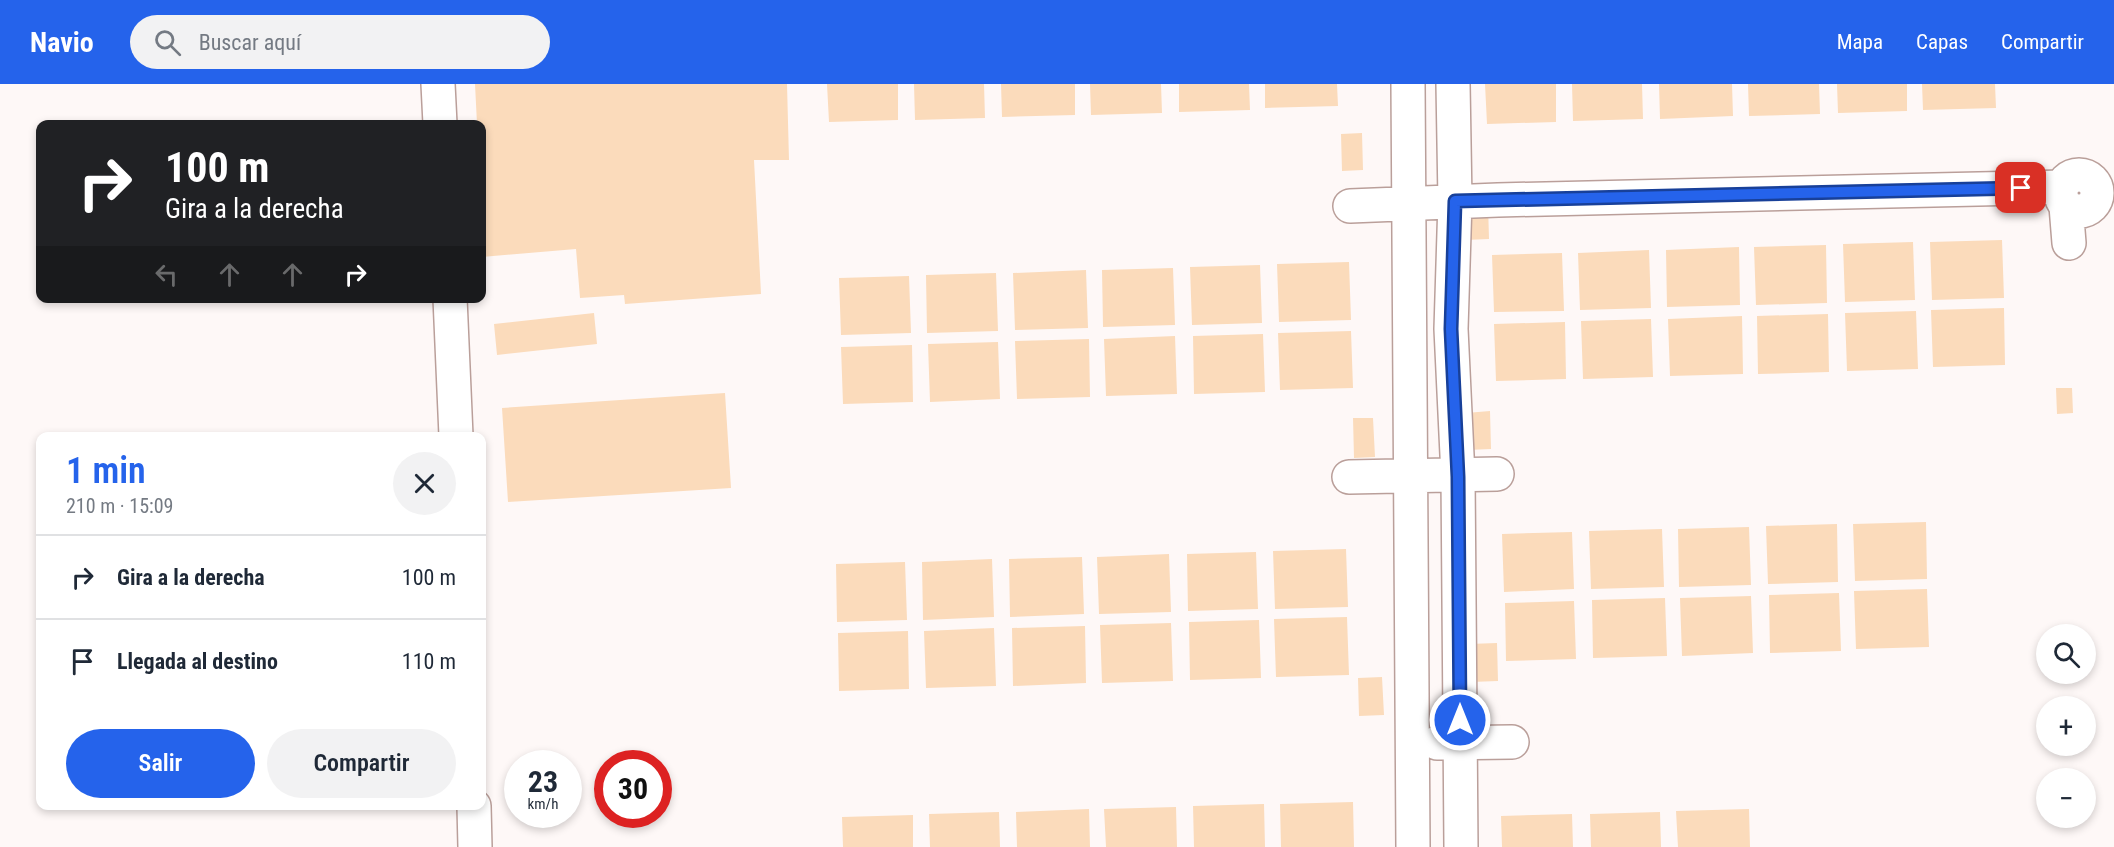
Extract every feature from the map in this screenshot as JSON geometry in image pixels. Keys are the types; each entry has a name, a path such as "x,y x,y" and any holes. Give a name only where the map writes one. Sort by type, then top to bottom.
{"street":[{"path":"438,84 440,120"},
{"path":"1408,84 1411,476 1404,744 1413,847"},
{"path":"1453,84 1455,201 1451,329 1458,477 1461,847"},
{"path":"1350,206 1409,205 1455,201 2064,197 2069,243"},
{"path":"450,303 456,432"},
{"path":"1348,477 1458,477 1497,474"},
{"path":"1404,744 1512,742"},
{"path":"474,810 476,847"}],"building":[{"path":"475,84 787,84 789,160 754,160 761,294 625,304 624,295 580,298 576,249 486,257 486,120 477,120"},
{"path":"827,84 898,84 898,120 829,122"},
{"path":"914,84 984,84 985,118 915,120"},
{"path":"1001,84 1075,84 1075,115 1002,117"},
{"path":"1090,84 1161,84 1162,113 1091,115"},
{"path":"1179,84 1249,84 1250,110 1179,112"},
{"path":"1265,84 1337,84 1338,106 1265,108"},
{"path":"1485,84 1556,84 1556,122 1487,124"},
{"path":"1572,84 1642,84 1643,119 1573,121"},
{"path":"1659,84 1732,84 1733,116 1660,119"},
{"path":"1748,84 1819,84 1820,114 1749,116"},
{"path":"1837,84 1907,84 1907,111 1838,113"},
{"path":"1922,84 1995,84 1996,108 1923,110"},
{"path":"1362,133 1363,170 1342,171 1341,134"},
{"path":"1488,204 1489,239 1465,240 1464,205"},
{"path":"2002,240 2004,298 1932,300 1930,242"},
{"path":"1913,242 1915,300 1845,302 1843,244"},
{"path":"1826,245 1827,303 1756,305 1754,247"},
{"path":"1739,247 1740,305 1667,307 1666,250"},
{"path":"1649,250 1651,308 1580,310 1578,253"},
{"path":"1562,253 1564,311 1494,312 1492,255"},
{"path":"1349,262 1351,320 1279,322 1277,264"},
{"path":"1260,265 1262,323 1192,325 1190,267"},
{"path":"1173,268 1175,325 1103,327 1102,270"},
{"path":"1086,270 1088,328 1015,330 1013,273"},
{"path":"996,273 998,331 927,333 926,275"},
{"path":"909,276 911,333 841,335 839,278"},
{"path":"2004,308 2005,365 1933,367 1931,310"},
{"path":"1916,311 1918,369 1847,371 1845,313"},
{"path":"594,313 597,344 497,355 494,324"},
{"path":"1828,314 1829,372 1758,374 1757,316"},
{"path":"1742,316 1743,374 1670,376 1668,319"},
{"path":"1651,319 1653,377 1583,379 1581,321"},
{"path":"1565,322 1566,379 1496,381 1494,324"},
{"path":"1351,331 1353,388 1280,390 1278,333"},
{"path":"1263,334 1265,392 1194,394 1193,336"},
{"path":"1175,336 1177,394 1106,396 1104,339"},
{"path":"1089,339 1090,397 1017,399 1015,341"},
{"path":"998,342 1000,399 930,402 928,344"},
{"path":"912,345 913,402 843,404 841,347"},
{"path":"2056,388 2072,388 2073,413 2057,414"},
{"path":"725,393 731,488 508,502 502,408"},
{"path":"1490,411 1491,449 1467,450 1466,413"},
{"path":"1353,418 1373,418 1375,457 1354,458"},
{"path":"1926,522 1927,579 1855,581 1853,524"},
{"path":"1837,524 1838,582 1768,584 1766,526"},
{"path":"1749,527 1751,585 1679,587 1678,529"},
{"path":"1662,529 1664,587 1591,589 1589,531"},
{"path":"1572,532 1574,589 1504,592 1502,534"},
{"path":"1346,549 1348,607 1275,609 1273,551"},
{"path":"1256,552 1258,609 1188,611 1187,554"},
{"path":"1169,554 1171,612 1099,614 1097,557"},
{"path":"1082,557 1084,614 1010,617 1009,559"},
{"path":"992,559 994,617 923,620 922,562"},
{"path":"905,562 907,620 837,622 836,564"},
{"path":"1927,589 1929,647 1856,649 1854,591"},
{"path":"1839,593 1841,651 1770,653 1769,595"},
{"path":"1751,596 1753,653 1682,656 1680,598"},
{"path":"1665,598 1667,656 1593,658 1592,600"},
{"path":"1574,601 1576,659 1506,661 1505,603"},
{"path":"1347,617 1349,675 1276,677 1274,619"},
{"path":"1259,620 1261,678 1190,680 1189,622"},
{"path":"1171,623 1173,681 1102,683 1100,625"},
{"path":"1085,626 1086,683 1013,686 1012,628"},
{"path":"994,628 996,686 926,688 924,631"},
{"path":"908,631 909,689 839,691 838,633"},
{"path":"1497,643 1498,681 1471,682 1469,644"},
{"path":"1382,677 1384,715 1359,716 1358,678"},
{"path":"1353,802 1354,847 1281,847 1280,804"},
{"path":"1264,804 1265,847 1194,847 1193,806"},
{"path":"1176,807 1177,847 1106,847 1104,809"},
{"path":"1089,809 1090,847 1017,847 1016,812"},
{"path":"1749,809 1750,847 1678,847 1676,811"},
{"path":"999,812 1000,847 930,847 929,814"},
{"path":"1660,812 1661,847 1591,847 1590,814"},
{"path":"1572,814 1573,847 1502,847 1501,816"},
{"path":"913,815 913,847 843,847 842,817"}],"route":[{"path":"1460,720 1458,477 1451,329 1455,201 2021,188"}]}
